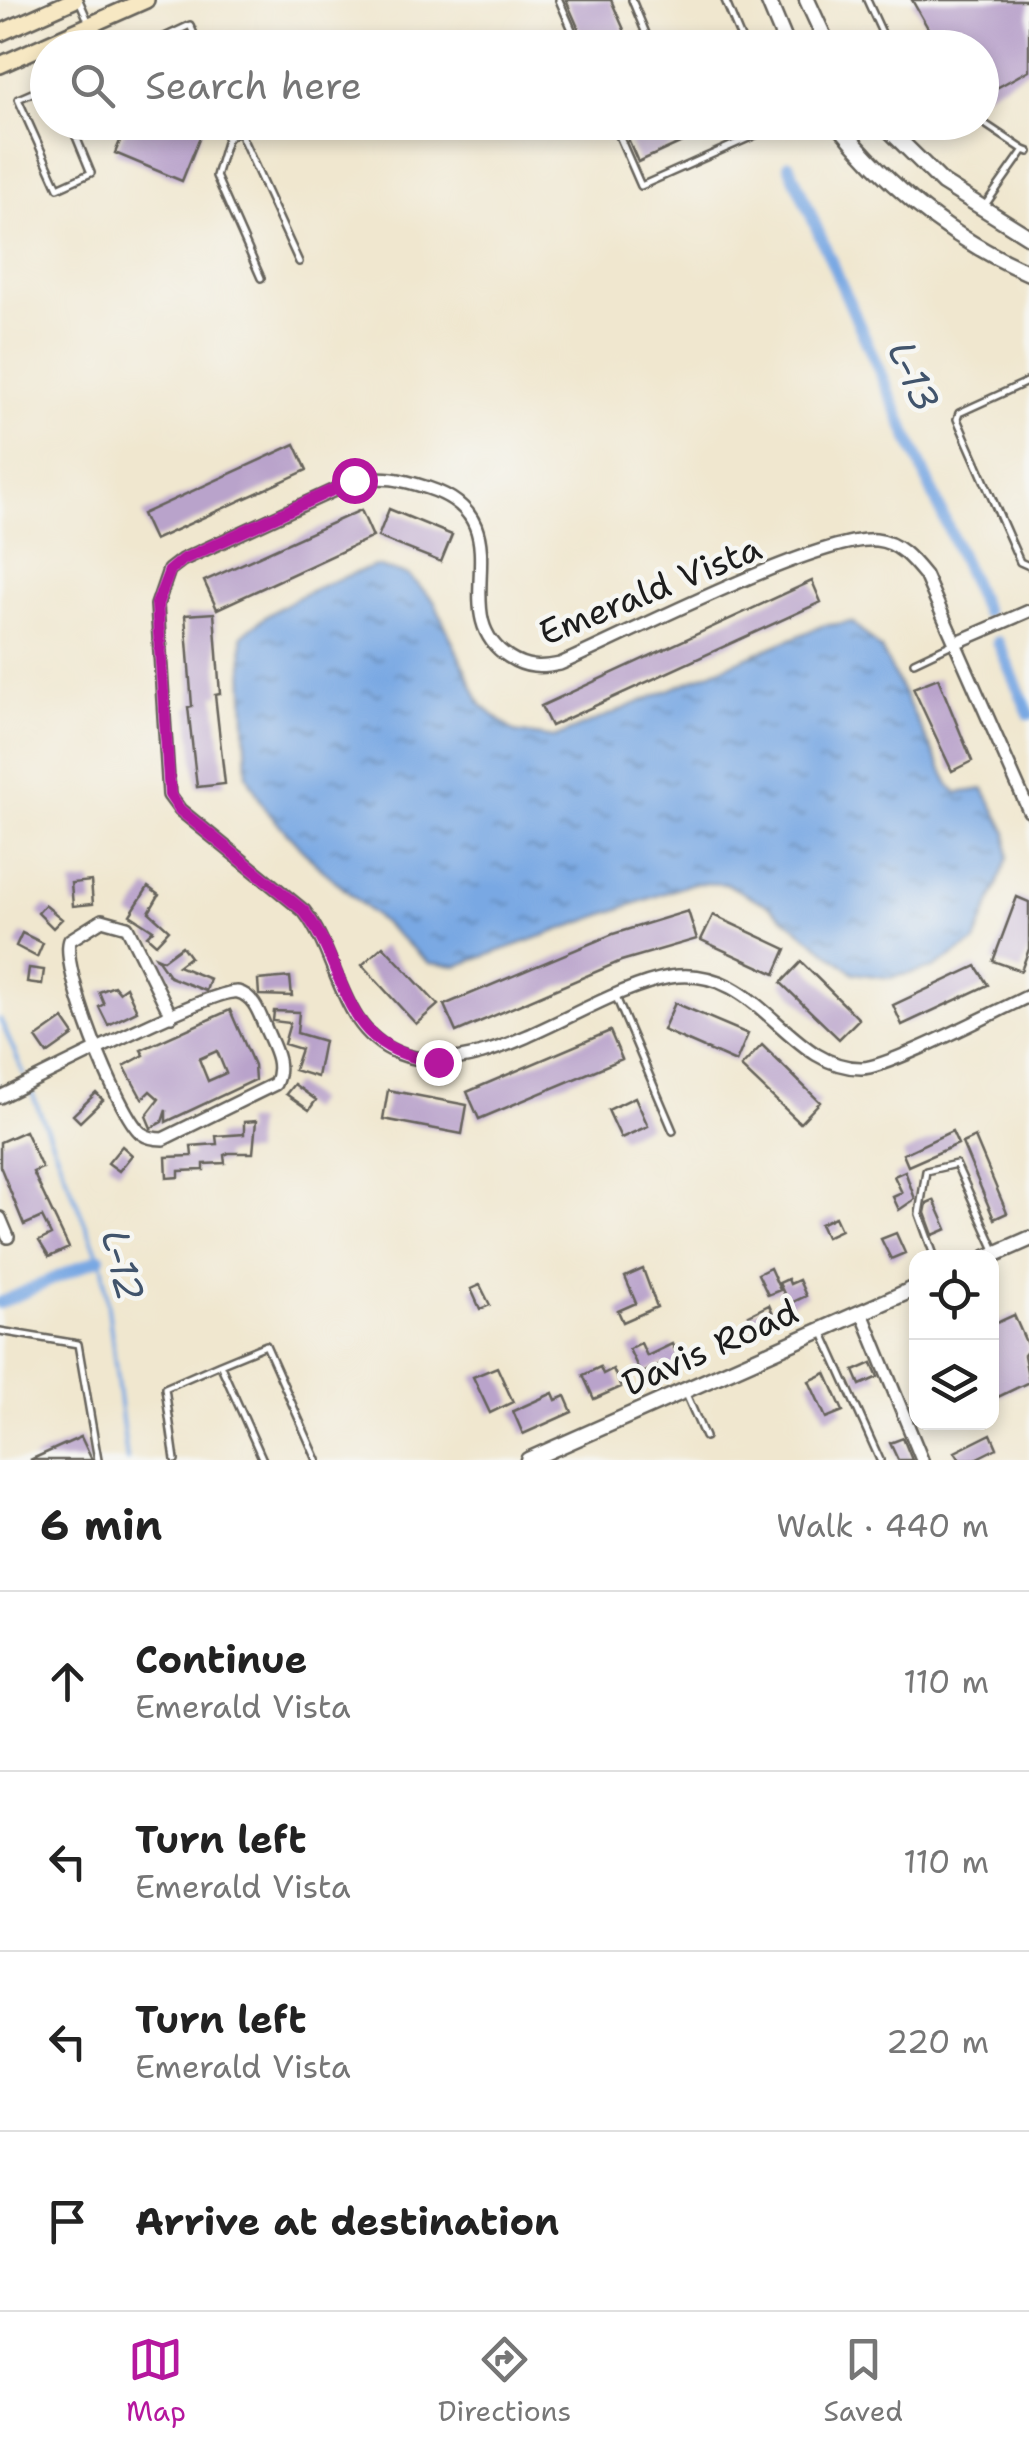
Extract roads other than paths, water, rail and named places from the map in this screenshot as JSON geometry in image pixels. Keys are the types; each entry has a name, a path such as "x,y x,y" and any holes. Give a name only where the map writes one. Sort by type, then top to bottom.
{"main road":[{"path":"0,33 77,0"},
{"path":"79,30 146,0"},
{"path":"0,65 30,52"}],"street":[{"path":"768,0 780,30"},
{"path":"807,0 820,30"},
{"path":"851,140 870,164 922,211 984,252 1029,272"},
{"path":"897,140 916,160 982,211 1029,237"},
{"name":"Emerald Vista","path":"1029,811 925,575 912,558 880,540 831,544 560,664 539,668 519,664 498,650 485,633 480,615 483,547 468,511 440,492 394,476 354,480 182,560 170,570 157,604 170,795 180,810 304,911 318,932 356,1018 373,1038 416,1059 458,1059 669,978 714,980 753,1000 824,1061 862,1068 1029,996"},
{"path":"955,643 1029,610"},
{"path":"0,1096 98,1050 171,1016 228,991 246,995 257,1008 278,1058 279,1076 269,1091 218,1116 163,1139 146,1136 134,1124 98,1050 66,957 70,940 94,922 111,919 127,927 171,1016"},
{"path":"0,1218 4,1240"},
{"path":"999,1251 1029,1238"},
{"name":"Davis Road","path":"528,1460 909,1291"},
{"path":"862,1312 922,1460"}],"lane":[{"path":"77,0 92,30"},
{"path":"559,0 572,30"},
{"path":"632,0 644,30"},
{"path":"724,0 737,30"},
{"path":"867,0 880,30"},
{"path":"30,94 18,99 30,126"},
{"path":"982,211 1027,151 999,133"},
{"path":"36,140 58,188 91,173 77,140"},
{"path":"227,140 216,176 261,278"},
{"path":"243,140 299,262"},
{"path":"621,140 641,186 742,140"},
{"path":"1029,381 958,413 956,419 1020,562 1029,566"},
{"path":"914,662 955,643"},
{"path":"616,997 673,1131"},
{"path":"932,1250 918,1207 926,1171 939,1164 956,1164 989,1250"},
{"path":"822,1330 880,1460"},
{"path":"0,1332 78,1344 98,1460"},
{"path":"176,1460 165,1388 266,1345 317,1460"},
{"path":"220,1364 263,1460"},
{"path":"685,1391 705,1437"}],"water":[{"path":"376,566 408,575 434,601 481,705 514,732 554,738 822,626 852,622 881,649 950,786 957,793 984,789 1007,833 1008,857 975,942 933,968 890,978 854,973 769,906 726,884 693,883 457,966 429,963 317,865 265,809 247,775 242,636 271,613 305,594"}],"waterway":[{"name":"L-13","path":"789,165 985,612"},
{"name":"L-13","path":"998,642 1029,714"},
{"name":"L-12","path":"0,1019 24,1074"},
{"name":"L-12","path":"32,1093 103,1267 127,1460"},
{"path":"0,1303 100,1258"}]}
